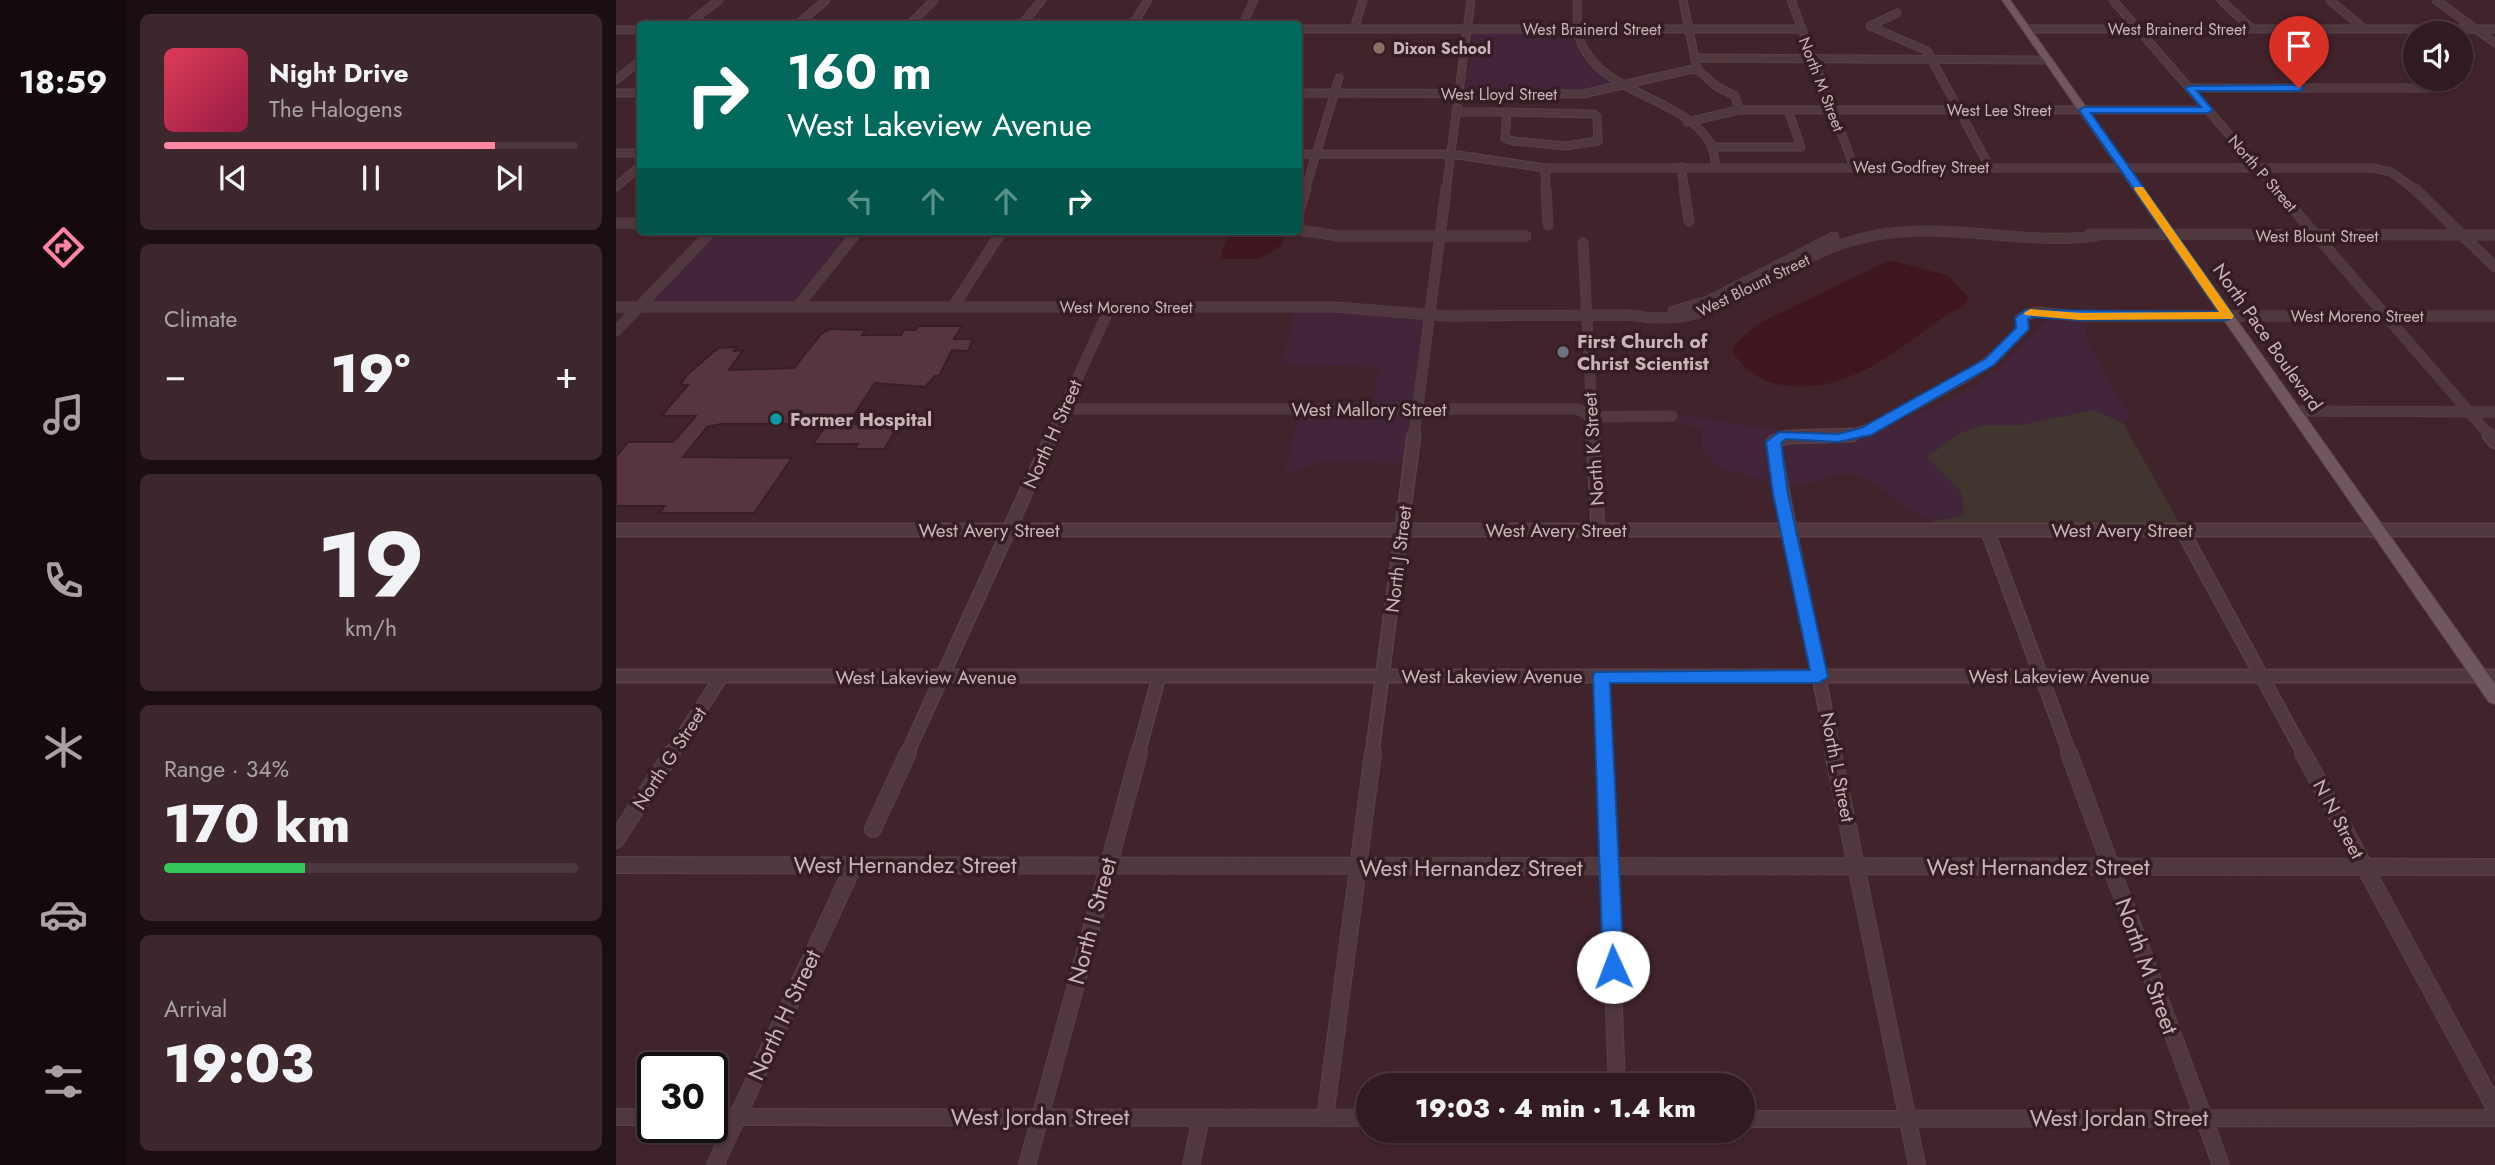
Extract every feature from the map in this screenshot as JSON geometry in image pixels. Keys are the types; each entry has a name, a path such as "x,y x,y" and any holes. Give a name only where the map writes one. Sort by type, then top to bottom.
{"main road":[{"name":"North Pace Boulevard","path":"2006,0 2376,530 2488,676 2495,697"}],"street":[{"path":"692,21 719,0"},
{"path":"802,21 826,0"},
{"path":"913,21 934,0"},
{"path":"1024,21 1042,0"},
{"path":"1135,21 1148,0"},
{"path":"1244,21 1254,0"},
{"path":"1354,29 1363,0"},
{"name":"North J Street","path":"1325,1118 1471,0"},
{"path":"1577,0 1581,44 1590,58 1626,86 1686,122 1709,140 1716,167"},
{"path":"1683,0 1697,68 1716,86 1735,96 1739,110"},
{"name":"North M Street","path":"1791,0 1854,167"},
{"name":"North P Street","path":"2113,0 2495,442"},
{"path":"2221,0 2252,29"},
{"path":"2330,0 2364,29"},
{"path":"2436,0 2495,43"},
{"path":"1897,13 1870,26 1924,49 1990,167"},
{"name":"West Brainerd Street","path":"1302,29 1801,29"},
{"name":"West Brainerd Street","path":"2027,29 2495,29"},
{"path":"616,30 637,30"},
{"path":"1695,58 2048,60"},
{"path":"616,80 637,63"},
{"name":"West Lloyd Street","path":"1302,93 1583,94 1697,68"},
{"path":"1302,203 1339,78"},
{"path":"2190,88 2403,88"},
{"path":"616,93 637,93"},
{"name":"West Lee Street","path":"1686,122 1739,110 2208,110"},
{"path":"1712,147 1801,146 1788,110"},
{"path":"1456,112 1507,112 1594,114 1597,117 1598,141 1590,144 1536,145 1510,141 1505,138 1507,112"},
{"path":"616,153 637,153"},
{"path":"1302,153 1451,154"},
{"name":"West Godfrey Street","path":"1451,154 1545,168 2364,168 2391,172"},
{"path":"1681,167 1689,221"},
{"path":"1545,168 1548,225"},
{"path":"616,187 637,169"},
{"path":"2391,172 2408,182 2495,267"},
{"path":"616,223 637,223"},
{"name":"West Blount Street","path":"1635,316 1664,319 1702,313 1766,283 1826,245 1891,233 1959,230 2082,239 2097,236 2171,235 2495,235"},
{"path":"1302,231 1328,235 1526,236"},
{"path":"616,331 708,235"},
{"path":"797,307 855,235"},
{"path":"953,307 999,235"},
{"name":"North K Street","path":"1583,243 1598,530"},
{"name":"West Moreno Street","path":"616,307 1336,307 1431,315 1635,316"},
{"name":"North H Street","path":"873,829 1110,307"},
{"name":"West Moreno Street","path":"2023,329 2021,318 2036,312 2080,316 2495,316"},
{"name":"North L Street","path":"1917,1165 1773,446 1778,436 1838,438 1866,432 1989,362 2023,329"},
{"name":"West Mallory Street","path":"1063,409 1578,409 1591,416 1672,416"},
{"path":"2295,411 2495,412"},
{"name":"West Avery Street","path":"616,530 2495,530"},
{"name":"North M Street","path":"1987,530 2221,1165"},
{"name":"N N Street","path":"2182,530 2495,1108"},
{"name":"West Lakeview Avenue","path":"616,676 2488,676"},
{"name":"North G Street","path":"616,840 722,676"},
{"path":"1601,676 1617,1073"},
{"name":"North I Street","path":"1027,1165 1159,677"},
{"name":"West Hernandez Street","path":"616,865 1358,868 2495,867"},
{"name":"North H Street","path":"715,1165 854,865"},
{"path":"616,1117 637,1117"},
{"name":"West Jordan Street","path":"728,1117 1356,1118"},
{"path":"1191,1165 1200,1118"},
{"name":"West Jordan Street","path":"1755,1119 2495,1118"}],"shaded area":[{"path":"1573,31 1583,56 1617,85 1587,91 1465,91 1474,32"},
{"path":"717,235 848,235 792,303 651,303"},
{"path":"1282,235 1283,244 1260,259 1221,259 1229,236"},
{"path":"1890,260 1949,276 1968,298 1963,307 1951,312 1877,363 1838,381 1793,386 1774,383 1750,372 1732,350 1738,341 1760,323"},
{"path":"1344,310 1422,319 1425,323 1405,463 1320,462 1262,483 1285,473 1297,416 1369,416 1379,367 1282,365 1295,311"},
{"path":"2051,316 2087,319 2086,339 2130,416 2123,423 2094,410 2019,425 1983,425 1962,432 1926,457 1961,492 1964,515 1946,519 1931,520 1916,514 1876,485 1855,475 1836,475 1803,485 1785,485 1779,447 1785,439 1824,442 1856,439 1961,394 1997,369"},
{"path":"2094,410 2123,423 2181,526 1936,526 1934,519 1964,515 1961,492 1926,457 1962,432 1983,425 2019,425"},
{"path":"1680,414 1775,429 1822,430 1870,424 1846,431 1774,433 1769,438 1773,484 1716,466 1702,451 1702,430 1676,420"}],"building":[{"name":"Former Hospital","path":"918,326 962,326 954,339 973,339 968,351 952,350 939,376 935,376 925,387 875,383 853,416 860,416 855,424 900,423 884,449 855,449 858,444 813,444 827,424 721,424 707,427 683,457 792,458 754,513 659,513 665,506 616,506 616,457 628,442 673,442 696,416 661,416 688,385 680,385 688,374 718,348 737,347 734,351 743,350 729,370 794,368 821,334 830,329 866,330 862,335 901,335 904,330 915,330"}],"slow traffic":[{"path":"2030,313 2080,316 2228,316 2139,189"}],"place":[{"name":"Dixon School","path":"1379,48"},
{"name":"First Church of Christ Scientist","path":"1563,352"},
{"name":"Former Hospital","path":"776,419"}],"route":[{"path":"1613,967 1601,676 1819,677 1781,494 1773,442 1778,436 1784,435 1838,438 1866,432 1989,362 2023,329 2021,318 2029,313 2080,316 2228,316 2084,110 2208,110 2190,88 2299,88"}]}
